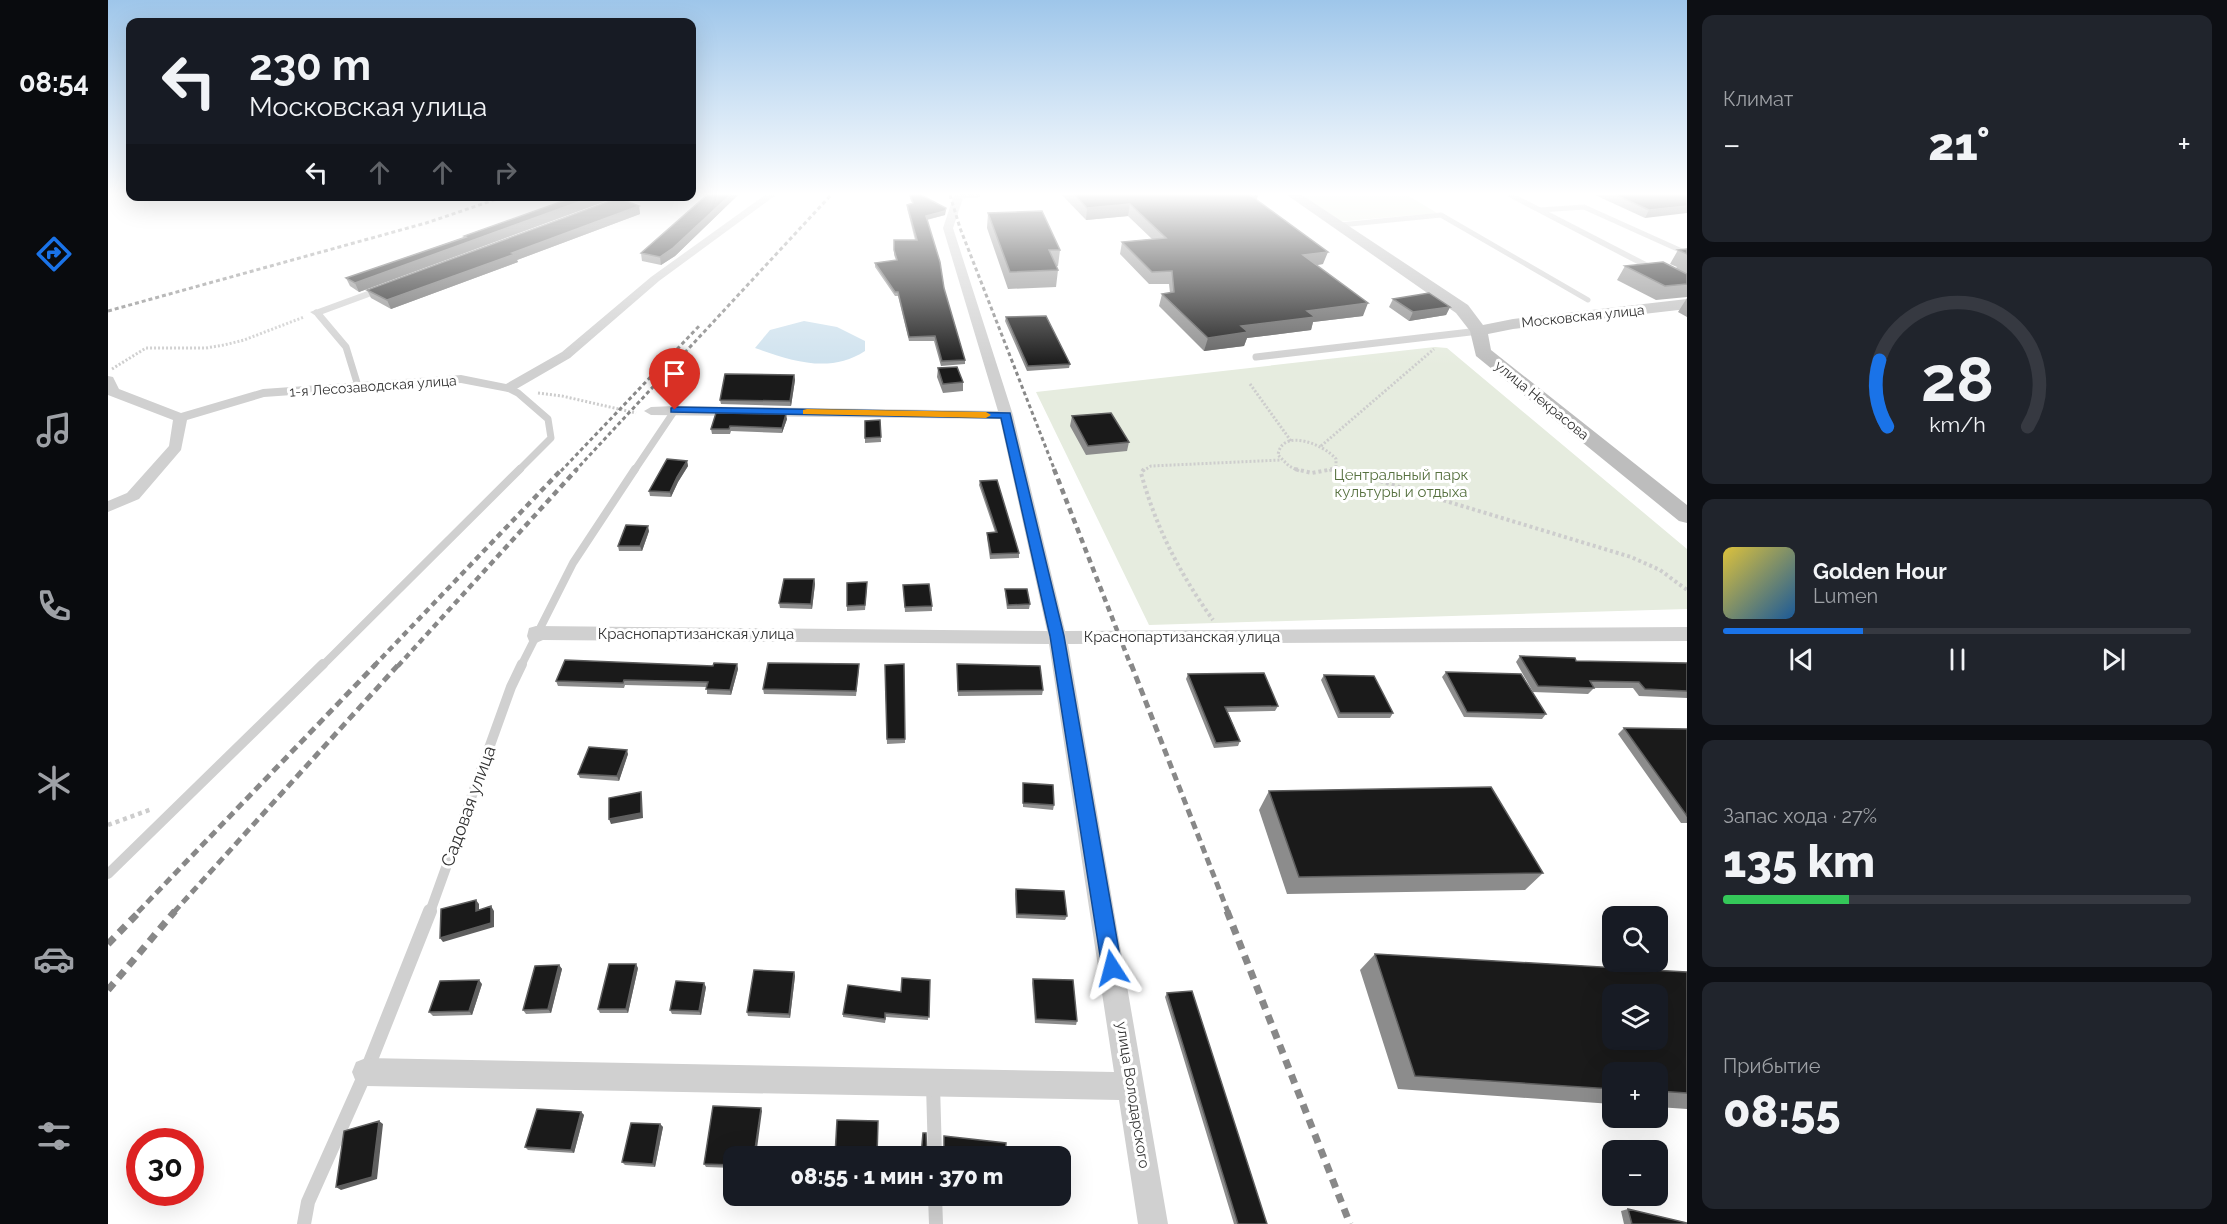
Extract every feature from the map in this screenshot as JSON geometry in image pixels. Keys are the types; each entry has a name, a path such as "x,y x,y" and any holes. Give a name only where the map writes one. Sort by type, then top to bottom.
{"main road":[{"name":"улица Некрасова","path":"1379,252 1462,309 1479,331 1482,352 1687,516"},
{"name":"Московская улица","path":"1479,331 1512,324 1687,304"},
{"path":"1462,309 1512,324"}],"street":[{"path":"513,390 566,355 655,279 692,252"},
{"name":"улица Володарского","path":"955,252 1006,415 1057,636 1153,1224"},
{"path":"1620,252 1687,287"},
{"path":"316,312 403,281"},
{"name":"1-я Лесозаводская улица","path":"180,418 262,393 461,379 513,390"},
{"path":"108,380 113,392 180,418 176,447 133,496 108,507"},
{"path":"651,411 1006,415"},
{"name":"Краснопартизанская улица","path":"536,634 1225,637 1687,634"},
{"path":"366,1072 1132,1086"}],"lane":[{"path":"1506,252 1588,300"},
{"path":"316,312 346,347 358,386"},
{"path":"1256,357 1479,331"},
{"path":"108,874 351,638 551,438 548,419 513,390"},
{"name":"Садовая улица","path":"304,1224 308,1202 366,1072 422,934 511,687 573,563 675,410"},
{"path":"933,1082 935,1146"},
{"path":"935,1206 936,1224"}],"path":[{"path":"108,371 146,348 206,348 224,345 244,340 316,312"},
{"path":"1321,446 1433,352 1437,336"},
{"path":"1250,384 1291,441"},
{"path":"513,390 552,394 634,413 651,411"},
{"path":"1281,460 1278,450 1280,446 1291,441 1301,441 1321,446 1333,454 1336,459 1336,468"},
{"path":"1225,637 1178,570 1155,525 1141,473 1144,469 1151,466 1281,460 1294,469 1312,473 1321,473 1336,468 1631,557 1660,570 1687,590"}],"green space":[{"name":"Центральный парк культуры и отдыха","path":"1435,347 1447,348 1687,549 1687,609 1149,625 1036,392"}],"water":[{"path":"804,321 837,327 865,341 865,351 852,358 825,364 797,361 755,348 770,330"}],"building":[{"path":"422,252 440,252 355,283 346,278"},
{"path":"470,252 514,252 512,253 515,254 387,300 367,290"},
{"path":"642,252 667,252 660,257"},
{"path":"895,252 937,252 944,288 965,360 942,361 935,336 909,337 898,292 895,292 875,263 897,260"},
{"path":"1003,252 1050,252 1058,270 1010,272"},
{"path":"1132,252 1327,252 1303,255 1368,303 1307,311 1315,317 1241,326 1248,332 1208,338 1162,294 1174,292 1172,271 1152,272"},
{"path":"1663,262 1687,274 1687,284 1665,286 1625,266"},
{"path":"1429,293 1450,307 1413,312 1393,299"},
{"path":"1046,316 1070,364 1028,366 1006,317"},
{"path":"957,367 963,382 943,384 938,368"},
{"path":"725,374 794,375 790,401 720,400"},
{"path":"716,413 786,414 782,428 730,426 729,429 711,429"},
{"path":"1111,413 1129,442 1088,446 1072,416"},
{"path":"880,420 881,437 865,438 865,421"},
{"path":"667,459 687,461 670,492 649,491"},
{"path":"997,480 1019,553 991,554 987,533 997,532 980,481"},
{"path":"626,525 648,526 640,546 618,546"},
{"path":"784,579 814,579 811,604 779,603"},
{"path":"867,582 865,605 847,606 847,583"},
{"path":"929,584 932,606 905,607 903,585"},
{"path":"1005,589 1027,589 1030,604 1008,605"},
{"path":"1520,656 1575,658 1576,661 1687,663 1687,691 1645,689 1639,682 1590,681 1594,688 1538,686"},
{"path":"565,660 713,666 714,663 737,664 730,690 706,689 708,682 556,681"},
{"path":"768,663 859,664 856,691 763,689"},
{"path":"904,664 905,739 887,739 885,665"},
{"path":"957,664 1040,666 1043,690 958,691"},
{"path":"1446,672 1521,674 1546,714 1467,712"},
{"path":"1264,673 1278,706 1225,707 1240,741 1216,743 1188,674"},
{"path":"1324,675 1374,676 1393,713 1340,713"},
{"path":"1624,728 1687,729 1687,816"},
{"path":"589,747 627,750 617,776 578,774"},
{"path":"1023,783 1053,785 1054,805 1023,803"},
{"path":"1491,787 1543,873 1299,877 1269,791"},
{"path":"641,792 641,813 609,819 609,798"},
{"path":"1016,889 1064,891 1067,916 1017,914"},
{"path":"476,900 476,911 491,906 491,923 440,938 441,909"},
{"path":"1375,954 1602,967 1602,972 1687,972 1687,1093 1668,1092 1668,1062 1602,1062 1602,1088 1415,1076"},
{"path":"609,964 636,964 626,1009 598,1009"},
{"path":"559,965 548,1009 523,1010 535,966"},
{"path":"754,970 794,972 789,1014 747,1012"},
{"path":"902,978 930,980 929,1017 885,1013 885,1019 843,1014 848,985 901,992"},
{"path":"1033,979 1073,980 1077,1021 1036,1019"},
{"path":"479,980 469,1011 429,1012 440,981"},
{"path":"676,981 704,983 699,1011 670,1010"},
{"path":"1192,991 1267,1224 1238,1224 1167,993"},
{"path":"713,1106 761,1108 755,1146 723,1146 723,1165 704,1164"},
{"path":"537,1109 581,1112 571,1150 525,1147"},
{"path":"837,1120 878,1121 877,1146 836,1146"},
{"path":"379,1121 372,1177 336,1187 344,1131"},
{"path":"631,1123 660,1124 653,1164 622,1162"},
{"path":"923,1133 926,1133 927,1146 922,1146"},
{"path":"944,1136 1006,1143 1006,1146 944,1146"},
{"path":"1628,1209 1687,1223 1687,1224 1632,1224"}],"railway":[{"path":"108,311 321,252"},
{"path":"575,471 778,252"},
{"path":"969,252 1055,471"},
{"path":"561,471 701,324"},
{"path":"374,666 562,469"},
{"path":"398,666 577,469"},
{"path":"1054,469 1131,666"},
{"path":"138,912 376,664"},
{"path":"174,912 399,664"},
{"path":"1131,664 1228,912"},
{"path":"108,944 140,911"},
{"path":"108,990 175,911"},
{"path":"1227,911 1350,1224"}],"slow traffic":[{"path":"807,412 986,415"}],"route":[{"path":"675,410 1006,415 1057,636 1112,968"}]}
